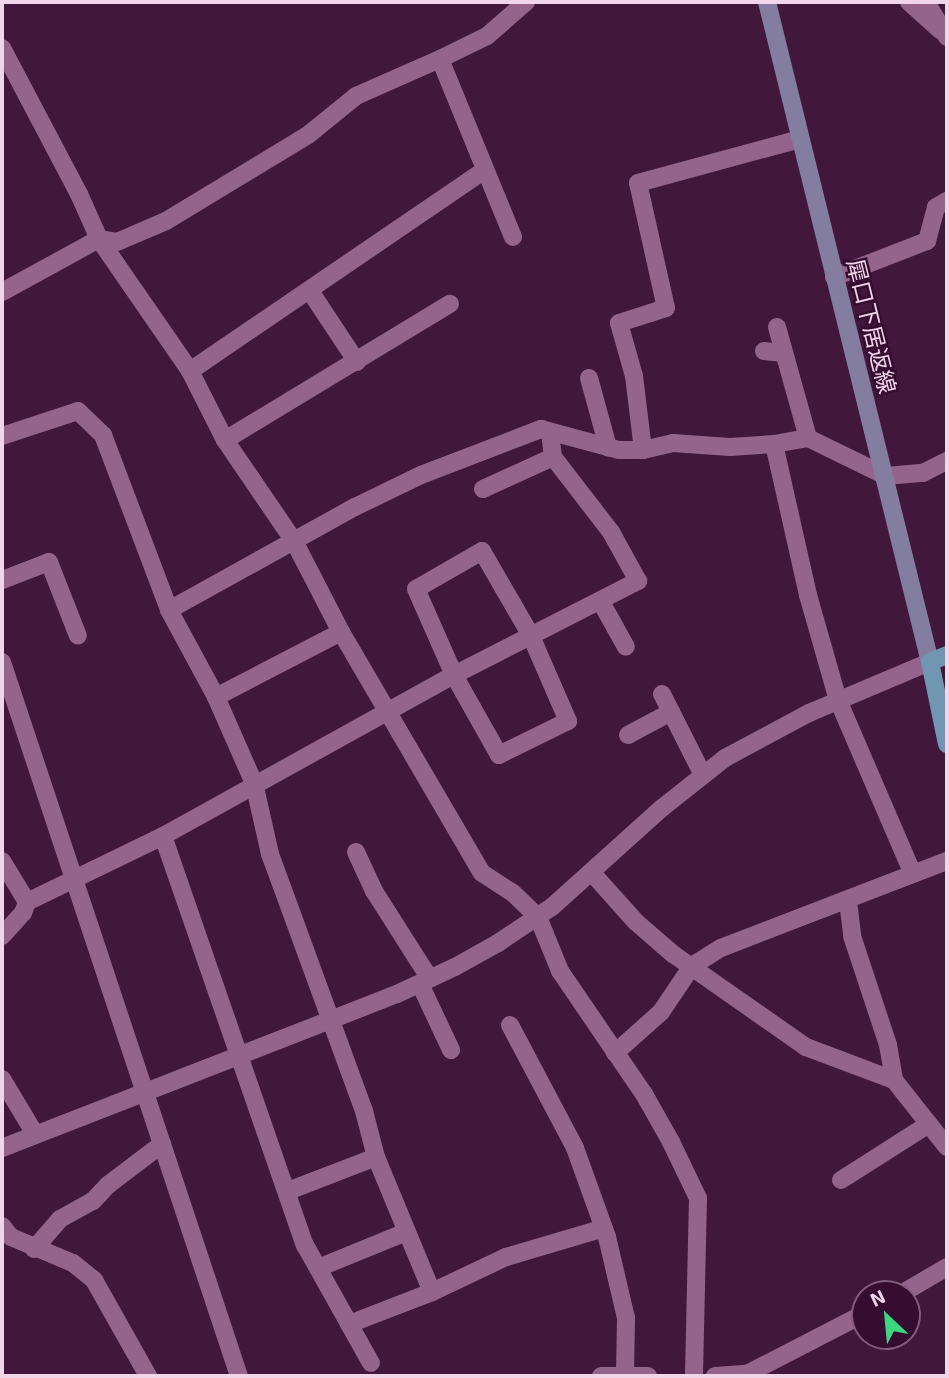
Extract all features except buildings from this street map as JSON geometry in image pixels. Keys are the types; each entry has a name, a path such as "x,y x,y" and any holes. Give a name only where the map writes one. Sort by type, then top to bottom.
{"main road":[{"name":"犀口下居返線","path":"767,2 930,662"},
{"path":"947,655 930,662 947,744"}],"street":[{"path":"2,292 99,239 117,242 166,220 308,135 356,96 440,60 487,36 509,20 526,2"},
{"path":"909,2 947,36"},
{"path":"926,2 947,36"},
{"path":"2,48 79,194 99,239 190,371 225,440 294,541 341,632 482,873 513,893 538,917 560,971 651,1106 698,1198 694,1376"},
{"path":"440,60 513,237"},
{"path":"643,450 635,376 619,323 666,308 638,184 800,139"},
{"path":"190,371 485,170"},
{"path":"834,278 927,241 936,206 947,201"},
{"path":"310,291 357,362"},
{"path":"225,440 450,304"},
{"path":"777,327 808,438"},
{"path":"764,351 784,353"},
{"path":"589,378 608,447"},
{"path":"2,436 78,411 103,435 169,610 216,697 254,783 270,854 363,1111 376,1157 432,1292"},
{"path":"169,610 421,475 541,429 608,447 643,450 673,443 730,447 808,438 886,476 923,472 947,461"},
{"path":"2,936 23,913 27,902 163,836 254,783 303,761 454,675 638,581 611,532 553,457 550,432"},
{"path":"774,444 808,595 838,700 912,872"},
{"path":"483,489 553,457"},
{"path":"482,551 531,636 568,721 499,755 454,675 416,589 482,551"},
{"path":"2,580 49,562 78,636"},
{"path":"601,602 626,647"},
{"path":"216,697 341,632"},
{"path":"2,662 239,1376"},
{"path":"2,1147 425,981 498,943 538,917 703,775 750,743 838,700 930,662"},
{"path":"662,694 703,775"},
{"path":"628,735 671,712"},
{"path":"163,836 305,1245 371,1363"},
{"path":"356,852 374,891 425,981 451,1050"},
{"path":"615,1053 661,1012 692,966 721,948 765,929 848,901 912,872 947,861"},
{"path":"2,862 27,902"},
{"path":"592,873 636,922 692,966 806,1047 894,1080"},
{"path":"848,901 852,936 888,1045 894,1080 947,1147"},
{"path":"510,1025 575,1148 604,1228 626,1318 625,1376"},
{"path":"2,1079 35,1134"},
{"path":"842,1180 929,1124"},
{"path":"34,1249 60,1219 93,1200 162,1144"},
{"path":"288,1191 376,1157"},
{"path":"2,1226 10,1237 72,1263 94,1280 148,1376"},
{"path":"349,1324 432,1292 506,1257 604,1228"},
{"path":"318,1268 406,1232"},
{"path":"921,1282 947,1267"},
{"path":"715,1376 747,1374 851,1320"},
{"path":"601,1376 648,1376"}]}
